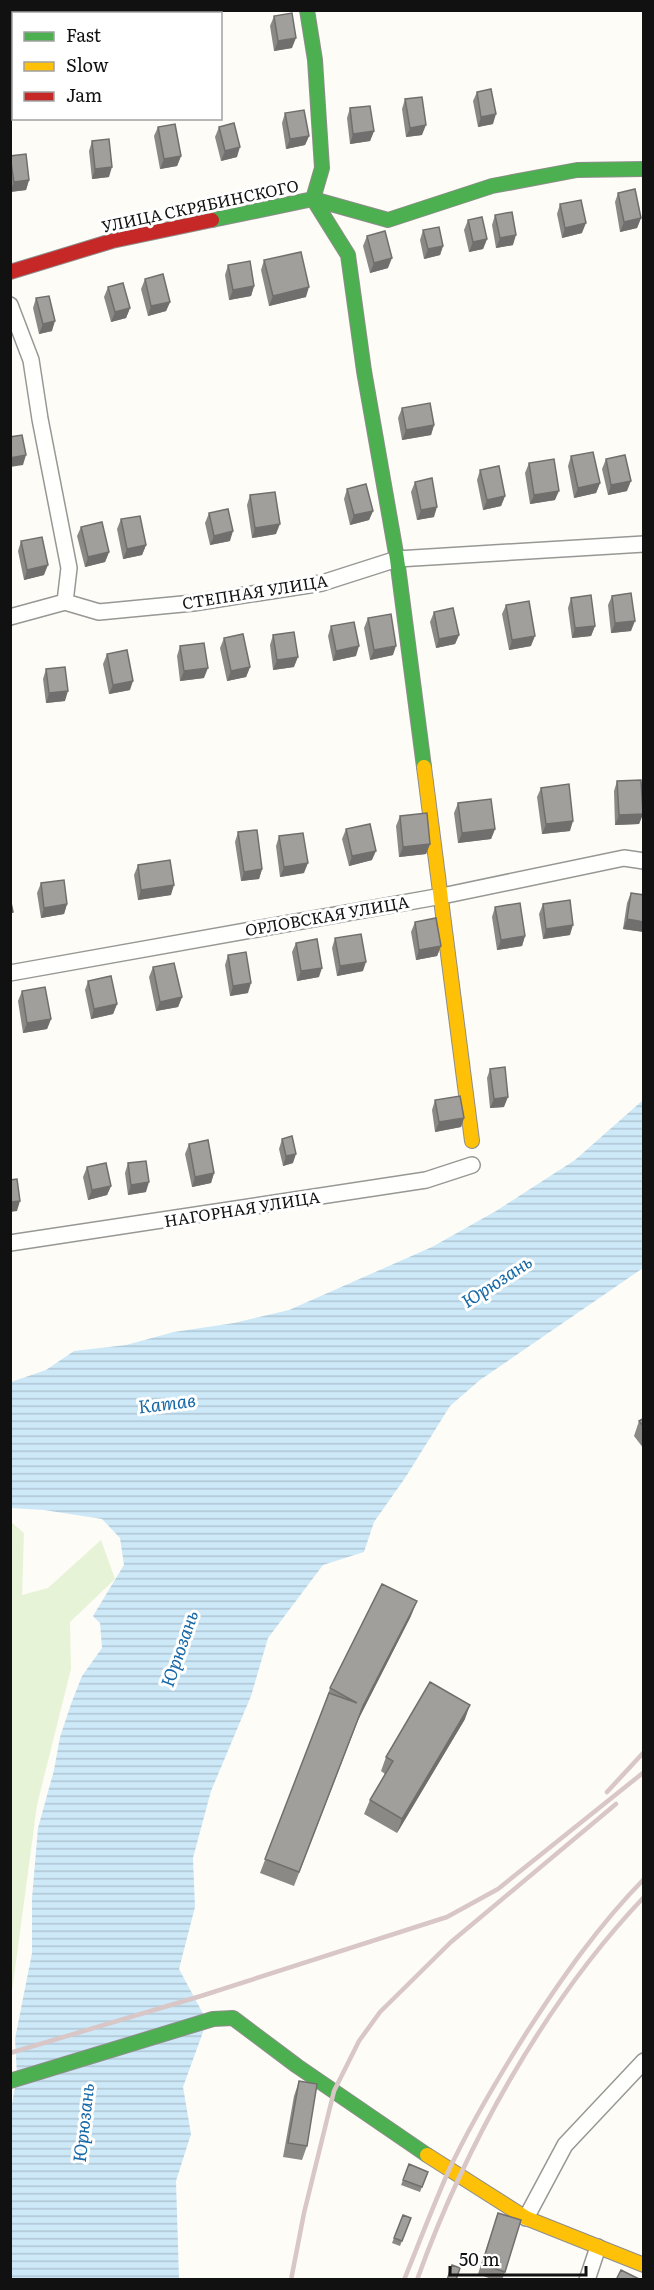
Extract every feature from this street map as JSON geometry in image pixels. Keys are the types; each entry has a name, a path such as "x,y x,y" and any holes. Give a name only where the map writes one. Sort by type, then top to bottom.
{"street":[{"path":"307,10 315,60 322,168 314,199 348,255 364,371 397,559 472,1141"},
{"name":"УЛИЦА СКРЯБИНСКОГО","path":"10,272 112,241 314,199 388,220 492,186 577,170 644,169"},
{"path":"10,305 31,360 69,568 65,602 10,617"},
{"name":"СТЕПНАЯ УЛИЦА","path":"65,602 99,612 193,603 322,583 397,559 644,544"},
{"name":"ОРЛОВСКАЯ УЛИЦА","path":"10,973 442,896 624,858 644,861"},
{"name":"НАГОРНАЯ УЛИЦА","path":"10,1243 426,1180 472,1165"},
{"path":"10,2081 213,2019 233,2018 297,2066 449,2170 526,2218 644,2265"},
{"path":"526,2218 565,2145 644,2061"},
{"path":"587,2280 598,2247"}],"green space":[{"path":"11,1522 24,1533 22,1595 48,1588 101,1540 115,1579 70,1622 71,1669 37,1805 11,1999"}],"water":[{"path":"643,1100 643,1268 480,1380 450,1406 405,1478 374,1522 364,1552 323,1565 268,1638 251,1696 211,1791 193,1858 195,1907 179,1969 207,2021 183,2087 191,2134 176,2181 179,2279 11,2279 11,2110 17,2076 15,2039 32,1953 32,1898 38,1828 54,1770 60,1737 71,1704 82,1676 102,1648 100,1623 93,1616 124,1565 120,1538 102,1519 44,1510 11,1508 11,1382 46,1370 74,1351 126,1345 174,1332 234,1323 289,1310 432,1247 496,1211 575,1160"}],"building":[{"path":"292,13 296,38 278,41 274,16"},
{"path":"12,44 12,76 10,77 10,45"},
{"path":"491,89 496,114 481,117 477,92"},
{"path":"422,97 426,125 410,128 405,99"},
{"path":"370,106 374,131 353,134 350,108"},
{"path":"304,110 309,136 290,139 285,113"},
{"path":"234,123 240,147 225,151 219,127"},
{"path":"175,124 181,156 164,159 158,127"},
{"path":"109,139 112,167 95,169 92,141"},
{"path":"26,154 29,180 14,182 10,156"},
{"path":"635,189 641,218 624,222 618,193"},
{"path":"581,200 586,223 565,228 560,204"},
{"path":"512,212 516,235 500,238 495,215"},
{"path":"482,217 487,239 473,242 468,220"},
{"path":"439,227 443,246 428,249 423,230"},
{"path":"385,231 392,258 374,263 367,236"},
{"path":"301,252 309,287 273,296 264,260"},
{"path":"250,261 254,286 233,290 228,265"},
{"path":"163,274 170,302 151,306 145,279"},
{"path":"123,283 130,308 115,312 108,287"},
{"path":"49,296 55,321 43,324 36,298"},
{"path":"430,403 434,425 406,430 402,408"},
{"path":"22,435 26,455 10,458 10,437"},
{"path":"593,452 600,483 578,488 571,456"},
{"path":"625,455 631,481 611,485 606,459"},
{"path":"554,459 559,491 534,495 529,463"},
{"path":"499,466 505,496 487,500 480,470"},
{"path":"432,478 437,507 421,510 415,482"},
{"path":"366,484 373,511 354,515 347,489"},
{"path":"275,492 280,524 255,528 250,495"},
{"path":"228,509 233,531 214,536 209,513"},
{"path":"140,516 146,545 127,549 121,519"},
{"path":"102,522 109,552 88,557 81,527"},
{"path":"42,537 48,565 27,570 21,541"},
{"path":"631,593 635,621 615,623 612,596"},
{"path":"591,595 595,626 575,628 571,598"},
{"path":"529,601 535,636 512,640 506,605"},
{"path":"453,608 459,635 439,639 434,612"},
{"path":"391,614 396,646 374,650 368,618"},
{"path":"354,622 359,646 336,651 331,626"},
{"path":"294,632 298,657 277,660 273,635"},
{"path":"243,634 250,667 231,671 224,638"},
{"path":"204,643 208,668 184,671 180,646"},
{"path":"127,650 133,681 113,685 107,654"},
{"path":"65,667 68,691 49,693 46,669"},
{"path":"641,780 643,814 619,815 617,781"},
{"path":"569,784 573,821 546,824 541,788"},
{"path":"491,799 495,829 462,833 458,803"},
{"path":"427,813 430,844 403,847 400,816"},
{"path":"370,824 376,851 352,856 346,829"},
{"path":"257,830 262,869 244,872 238,832"},
{"path":"303,833 308,863 284,867 279,836"},
{"path":"170,860 174,885 141,890 138,865"},
{"path":"64,880 67,904 44,908 41,883"},
{"path":"631,893 644,895 644,922 627,919"},
{"path":"570,900 573,925 546,929 543,904"},
{"path":"520,903 525,936 501,940 495,907"},
{"path":"436,918 441,946 419,950 415,922"},
{"path":"361,934 366,962 340,966 335,938"},
{"path":"317,939 322,968 301,971 296,943"},
{"path":"246,952 251,983 233,986 228,955"},
{"path":"174,963 182,997 160,1002 153,967"},
{"path":"111,976 117,1004 94,1009 88,981"},
{"path":"45,987 51,1019 27,1023 22,991"},
{"path":"505,1067 508,1097 494,1099 490,1069"},
{"path":"460,1096 464,1118 439,1122 435,1100"},
{"path":"292,1136 296,1154 286,1156 282,1139"},
{"path":"208,1140 214,1173 195,1177 189,1144"},
{"path":"146,1161 149,1182 131,1185 128,1163"},
{"path":"106,1163 111,1186 92,1190 87,1167"},
{"path":"17,1179 20,1201 10,1202 10,1180"},
{"path":"382,1584 417,1601 363,1706 299,1872 265,1859 329,1693 357,1703 330,1688"},
{"path":"430,1682 470,1705 402,1819 370,1800 393,1761 386,1757"},
{"path":"299,2081 317,2084 307,2146 288,2143"},
{"path":"409,2164 428,2172 422,2187 403,2180"},
{"path":"498,2213 521,2220 505,2272 482,2264"},
{"path":"403,2215 411,2218 402,2241 394,2238"},
{"path":"452,2265 460,2268 456,2280 447,2280"},
{"path":"621,2270 641,2280 616,2280"}],"railway":[{"path":"607,1792 644,1752"},
{"path":"10,2053 201,1996 447,1917 498,1889 644,1772"},
{"path":"291,2280 304,2213 334,2091 359,2041 380,2012 451,1942 616,1804"},
{"path":"404,2280 449,2170 495,2084 566,1973 611,1915 644,1879"},
{"path":"417,2280 436,2229 459,2178 511,2077 574,1982 644,1897"}],"traffic: fast":[{"path":"307,10 315,60 322,168 313,199 348,255 364,371 397,559 424,767"},
{"path":"212,220 313,199 388,220 492,186 577,170 644,169"},
{"path":"10,2081 213,2019 233,2018 297,2066 427,2155"}],"traffic: slow":[{"path":"424,767 472,1141"},
{"path":"427,2155 526,2218 644,2265"}],"traffic: jam":[{"path":"10,272 112,241 212,220"}],"water label":[{"name":"Юрюзань","path":"497,1282"},
{"name":"Катав","path":"167,1404"},
{"name":"Юрюзань","path":"180,1649"},
{"name":"Юрюзань","path":"84,2123"}]}
